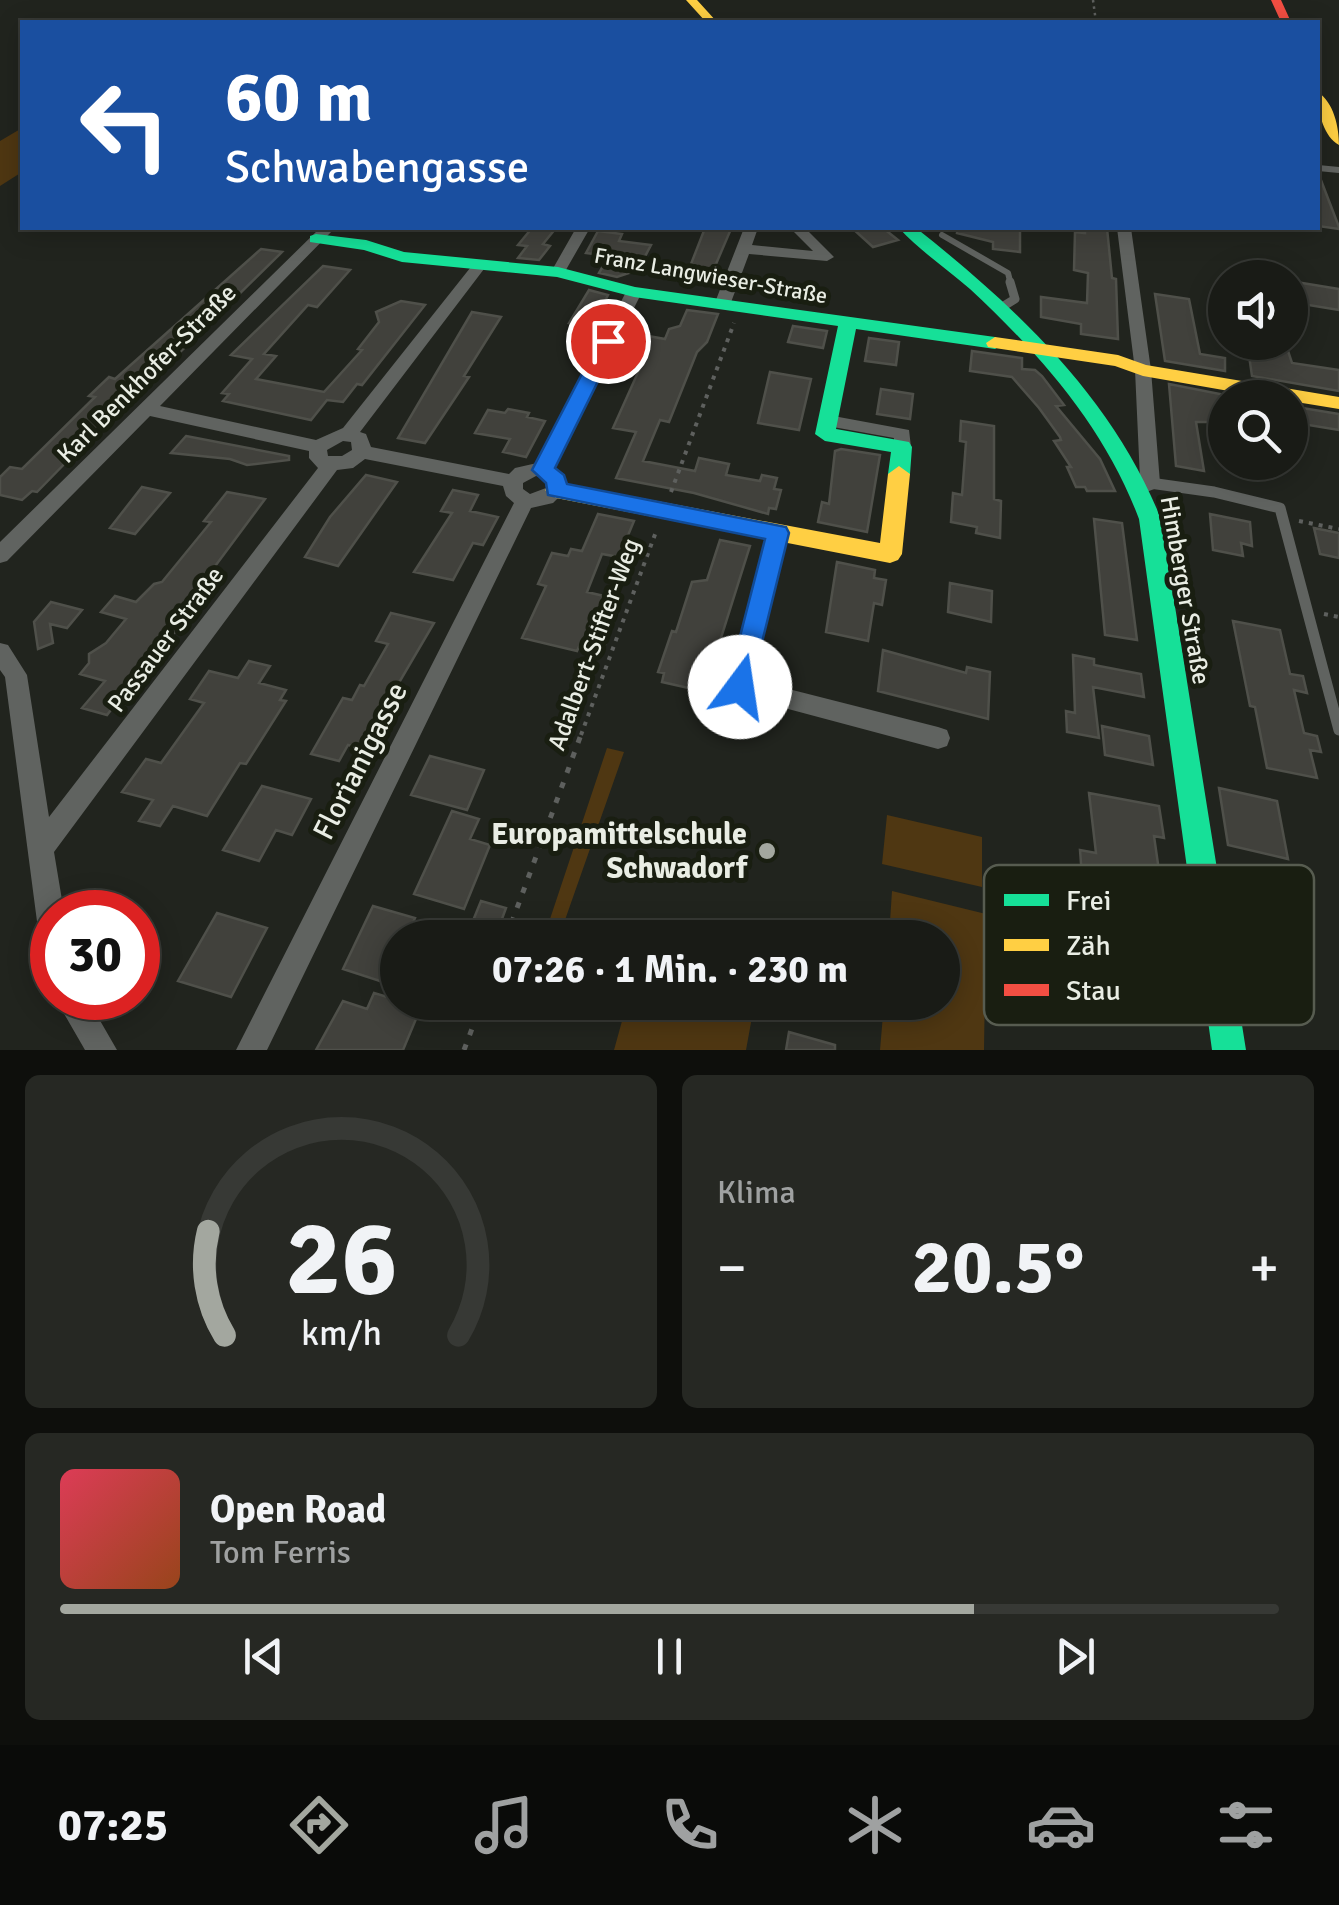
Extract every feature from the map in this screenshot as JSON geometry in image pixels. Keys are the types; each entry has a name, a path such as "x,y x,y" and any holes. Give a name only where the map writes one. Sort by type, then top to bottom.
{"street":[{"path":"691,0 710,20"},
{"path":"1320,100 1339,141"},
{"path":"558,272 582,230"},
{"path":"731,307 750,230"},
{"path":"744,249 827,257 799,230"},
{"name":"Himberger Straße","path":"909,230 1002,307 1145,485 1201,865"},
{"path":"1124,230 1143,370 1145,485"},
{"name":"Franz Langwieser-Straße","path":"322,233 402,257 558,272 634,292 1118,361 1143,370 1339,402"},
{"name":"Karl Benkhofer-Straße","path":"0,555 322,233"},
{"path":"348,434 479,266"},
{"path":"362,452 541,500 634,292"},
{"path":"519,491 522,473 664,510 890,554 902,448 825,434 848,324"},
{"path":"145,409 346,464 362,452 363,442 348,434 335,435 324,456"},
{"name":"Passauer Straße","path":"43,846 324,456"},
{"name":"Florianigasse","path":"251,1050 519,491"},
{"path":"778,533 740,687 938,738"},
{"path":"0,652 16,675 48,890"},
{"path":"84,1020 102,1050"},
{"name":"Himberger Straße","path":"1224,1025 1228,1050"}],"lane":[{"path":"942,235 1008,272 1015,299 1002,307"},
{"name":"Himberger Straße","path":"1145,485 1214,492 1280,508 1282,518"},
{"path":"1282,518 1339,730"}],"path":[{"name":"Adalbert-Stifter-Weg","path":"513,920 664,510 731,307"},
{"path":"1282,518 1339,529"},
{"path":"464,1050 475,1020"}],"shaded area":[{"path":"20,129 20,173 0,186 0,141"},
{"path":"607,748 624,752 565,920 550,920"},
{"path":"887,815 982,837 982,887 882,864"},
{"path":"892,891 984,914 984,1050 880,1050 883,1020 960,1020 960,920 890,920"},
{"path":"622,1020 751,1020 746,1050 614,1050"}],"building":[{"path":"1320,178 1339,227 1320,226"},
{"path":"530,230 554,230 543,244 550,246 539,260 518,258 527,246 518,245"},
{"path":"704,230 731,230 707,285 684,282"},
{"path":"854,230 886,230 898,240 873,247"},
{"path":"1020,230 1020,252 993,249 993,242 957,233"},
{"path":"1107,230 1112,278 1116,279 1118,339 1081,334 1081,324 1041,317 1041,297 1087,303 1088,273 1074,270 1075,232"},
{"path":"598,231 622,234 619,241 651,245 638,270 617,277 599,273 609,256 586,253"},
{"path":"261,249 282,252 163,369 158,368 37,492 32,491 22,500 0,495 0,477 10,467 22,469 95,397 89,396 109,377 115,379"},
{"path":"323,266 350,270 317,307 308,305 264,354 276,356 256,379 324,392 362,350 358,349 379,322 376,312 401,301 425,305 362,385 357,384 343,402 327,400 311,420 223,401 229,394 222,393 252,359 231,355"},
{"path":"1308,284 1339,289 1339,310 1308,305"},
{"path":"589,290 608,295 592,327 569,323"},
{"path":"1155,294 1189,299 1200,354 1208,355 1208,360 1225,360 1225,371 1165,361"},
{"path":"687,310 718,314 707,342 697,352 669,422 660,420 643,461 695,471 699,458 729,464 726,475 760,481 762,475 777,478 774,489 781,490 776,509 769,508 768,514 694,493 616,478 636,432 613,428 644,359 638,358 648,336 665,339 669,329 680,326"},
{"path":"472,312 501,317 464,376 469,377 425,443 398,438"},
{"path":"793,326 827,331 823,348 788,342"},
{"path":"869,338 899,342 896,365 865,361"},
{"path":"972,351 1022,358 1022,369 1035,370 1042,376 1064,405 1056,406 1100,459 1115,491 1076,487 1067,467 1071,467 1054,441 1061,440 1060,437 1039,408 1012,377 970,371"},
{"path":"1250,360 1291,360 1339,370 1339,391 1308,386 1308,380 1252,376"},
{"path":"770,372 811,379 799,430 758,423"},
{"path":"1169,384 1208,392 1208,422 1196,422 1204,471 1176,466"},
{"path":"881,389 913,394 910,419 877,414"},
{"path":"508,409 545,421 526,457 503,452 510,439 475,433 488,410 505,413"},
{"path":"1308,409 1339,414 1339,430 1308,425"},
{"path":"961,421 994,426 994,499 1001,501 1000,538 976,533 977,527 951,522 953,493 962,495 966,442 960,441"},
{"path":"186,436 289,456 289,460 247,465 230,459 171,453"},
{"path":"835,451 880,455 867,532 818,522 822,502 829,504"},
{"path":"366,475 397,482 338,566 305,557 330,517"},
{"path":"142,487 170,493 135,534 110,528"},
{"path":"453,490 478,495 470,511 498,517 483,545 473,543 453,580 414,572 452,513 441,511"},
{"path":"227,492 265,499 210,573 215,581 202,584 181,610 193,613 153,656 150,671 138,675 107,715 82,708 105,681 80,674 89,663 89,654 106,643 126,619 101,612 115,596 136,602 154,584 162,582 211,522 204,521"},
{"path":"598,514 634,521 619,557 602,554 587,592 621,600 604,647 581,642 577,651 522,638 546,586 538,584 552,553 568,556 571,549 582,551"},
{"path":"1210,514 1250,522 1252,546 1241,543 1243,556 1213,550"},
{"path":"1094,519 1122,523 1137,640 1105,635"},
{"path":"1314,528 1339,533 1339,558 1320,554"},
{"path":"720,540 750,546 720,641 725,642 713,684 696,680 693,689 662,682 664,673 658,672 692,582 707,580"},
{"path":"837,562 875,570 874,578 886,580 882,605 874,603 868,641 826,632"},
{"path":"950,583 992,591 991,622 948,612"},
{"path":"51,602 82,610 67,628 50,624 53,643 38,649 34,622"},
{"path":"391,613 434,623 387,703 393,705 369,750 348,745 339,761 311,754 343,698 352,700 360,685 364,686 388,644 376,641"},
{"path":"1233,621 1280,630 1290,674 1303,676 1307,693 1294,690 1304,733 1317,736 1321,752 1310,750 1317,778 1267,768"},
{"path":"883,650 966,673 967,667 990,672 988,719 878,691"},
{"path":"1073,655 1094,659 1094,665 1141,674 1144,697 1093,687 1099,738 1067,732 1066,711 1075,713"},
{"path":"249,661 270,666 259,683 286,690 280,700 286,701 246,764 240,763 207,816 173,806 160,826 139,821 153,800 122,792 146,759 161,763 204,703 190,699 209,671 238,678"},
{"path":"1102,726 1149,736 1153,765 1105,755"},
{"path":"430,756 484,770 467,810 411,795"},
{"path":"262,786 311,799 292,835 276,830 259,861 223,850"},
{"path":"1219,788 1277,801 1288,859 1228,845"},
{"path":"1089,793 1159,806 1164,838 1154,836 1158,865 1081,865 1080,850 1096,853"},
{"path":"452,811 479,819 470,839 490,845 464,909 414,894"},
{"path":"481,901 506,908 502,920 473,920"},
{"path":"373,906 415,918 380,920 380,981 343,969"},
{"path":"217,913 267,928 231,997 178,981"},
{"path":"374,993 380,995 380,1020 416,1020 403,1050 316,1050 343,1001 367,1009"},
{"path":"789,1032 835,1045 835,1050 786,1050"}],"traffic: fast":[{"path":"909,230 976,286 1049,359 1083,398 1135,479 1150,519 1201,865"},
{"path":"316,239 366,245 402,257 558,272 634,292 995,343"},
{"path":"848,324 825,434 902,447 899,474"},
{"path":"1225,1025 1229,1050"}],"traffic: slow":[{"path":"691,0 710,20"},
{"path":"1320,100 1339,141"},
{"path":"995,343 1118,361 1143,370 1339,403"},
{"path":"556,490 890,554 899,474"}],"traffic: jam":[{"path":"1276,0 1285,20"}],"place":[{"name":"Europamittelschule Schwadorf","path":"767,851"}],"route":[{"path":"608,341 543,470 557,480 556,490 778,533 740,687"}]}
